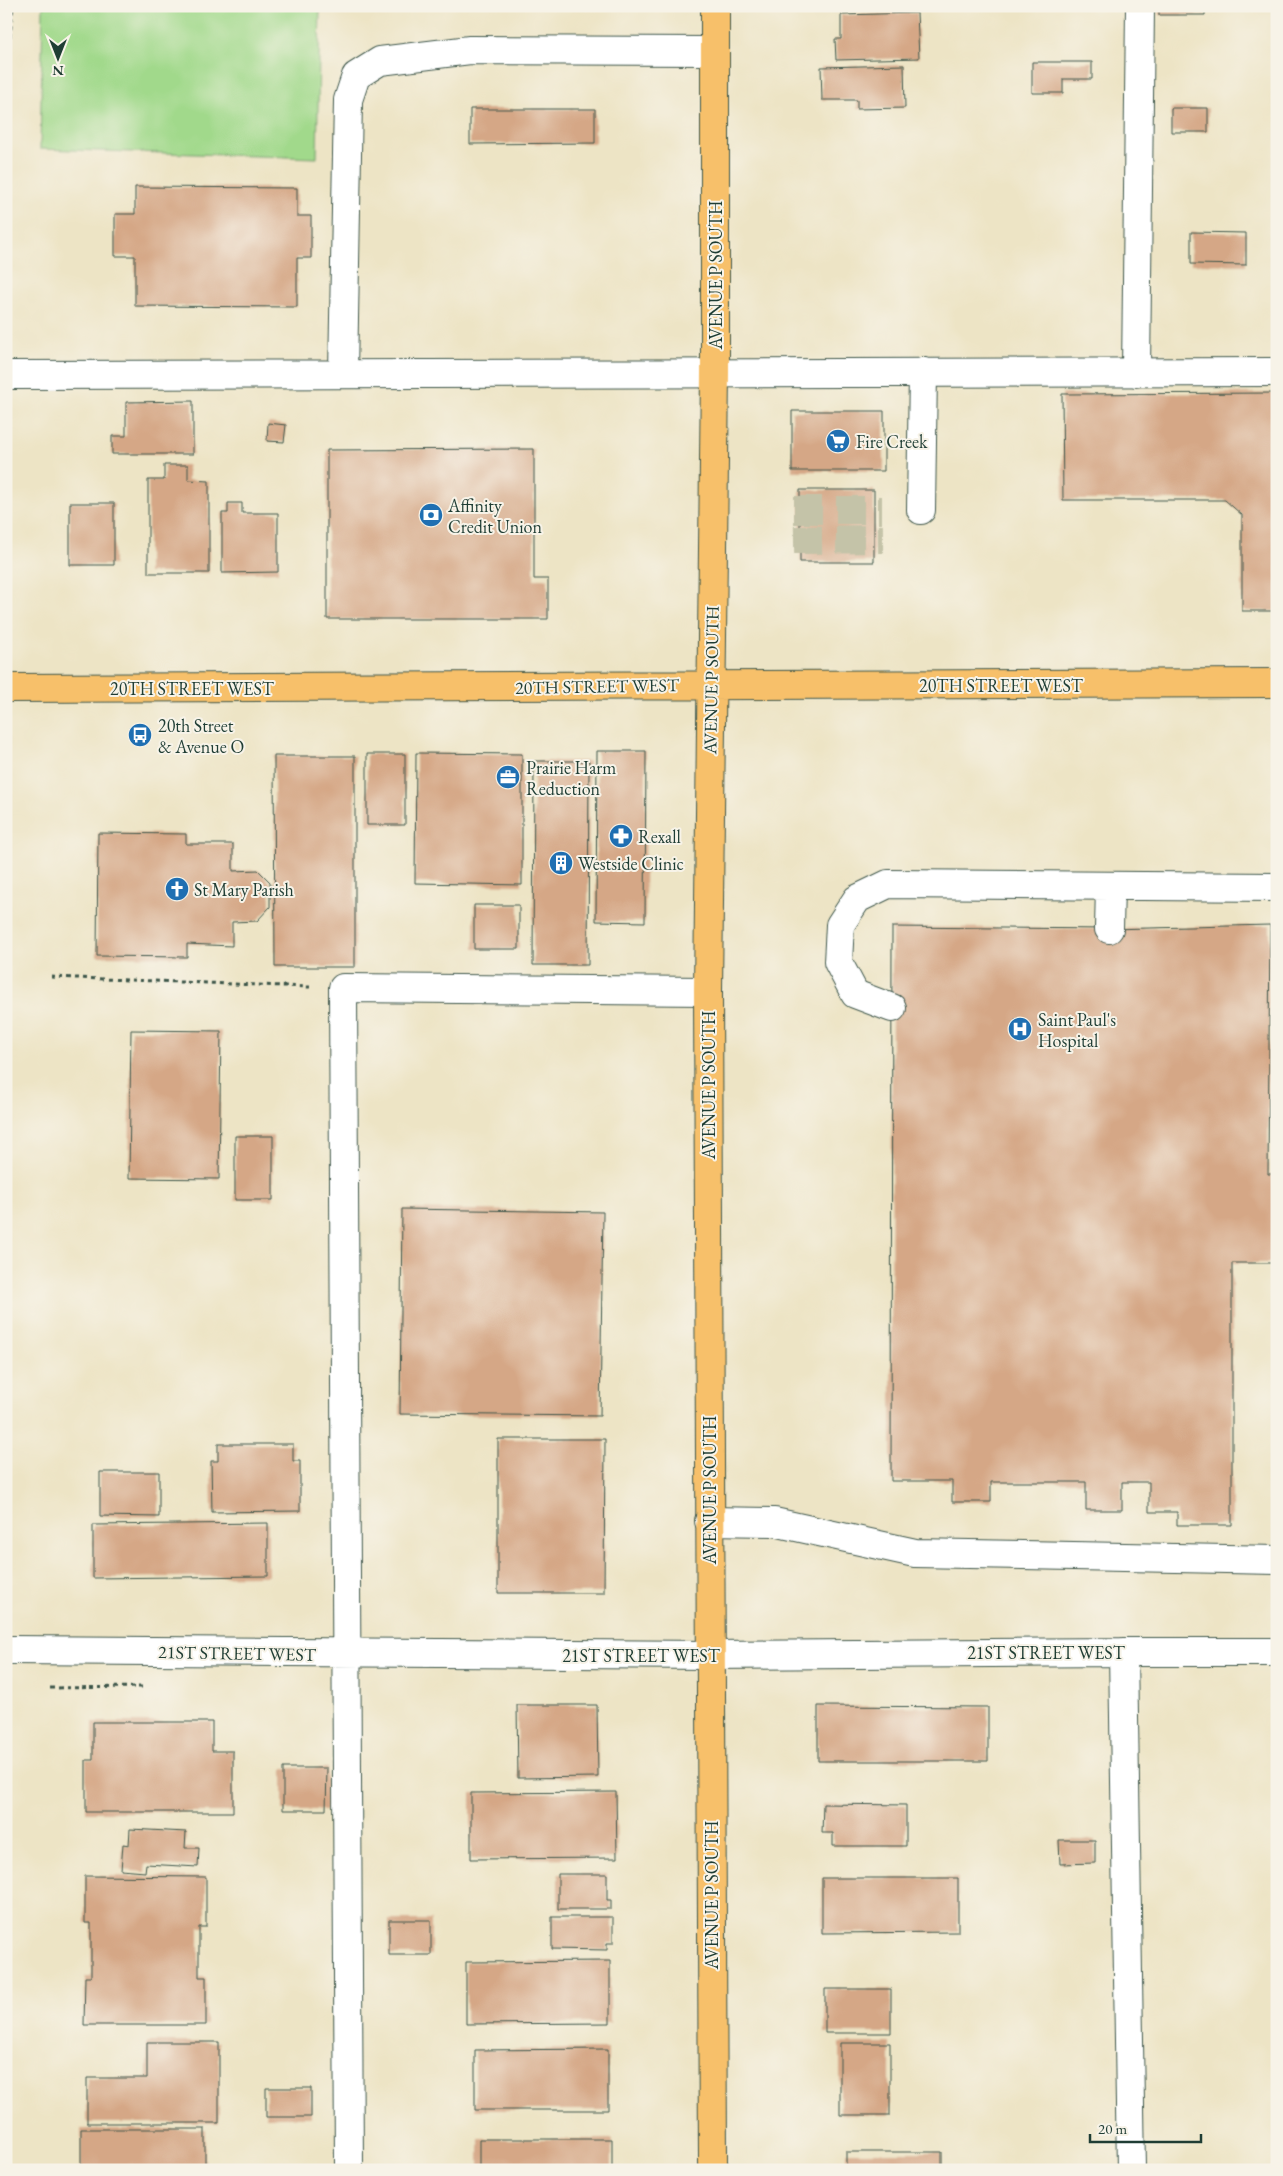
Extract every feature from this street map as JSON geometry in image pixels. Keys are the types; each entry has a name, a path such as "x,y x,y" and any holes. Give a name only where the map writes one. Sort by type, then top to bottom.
{"main road":[{"name":"AVENUE P SOUTH","path":"713,2168 708,991 716,372 715,6"},
{"name":"20TH STREET WEST","path":"6,688 1277,683"}],"street":[{"path":"1136,373 1140,6"},
{"path":"343,373 348,100 356,76 380,61 470,50 715,51"},
{"path":"921,510 923,372"},
{"path":"6,375 1277,372"},
{"path":"892,1008 855,994 838,962 840,925 857,899 888,884 1277,887"},
{"path":"1109,929 1110,886"},
{"path":"349,2170 343,988 708,991"},
{"path":"709,1522 774,1522 915,1553 1277,1560"},
{"name":"21ST STREET WEST","path":"6,1650 347,1654 710,1655 1277,1652"},
{"path":"1123,1652 1131,2170"}],"path":[{"path":"6,77 13,6"},
{"path":"6,219 8,250 6,265"},
{"path":"51,977 343,988"}],"green space":[{"path":"43,6 320,6 317,158 40,149"}],"building":[{"path":"1159,6 1205,6 1205,15 1159,15"},
{"path":"917,13 919,58 836,60 835,39 841,39 841,15"},
{"path":"1032,62 1092,62 1092,79 1063,79 1063,93 1032,93"},
{"path":"904,65 905,108 857,109 857,100 822,100 821,67"},
{"path":"1171,108 1208,108 1208,132 1171,132"},
{"path":"470,109 595,109 595,143 470,144"},
{"path":"135,187 297,188 297,216 311,216 311,258 297,258 297,307 135,306 135,256 115,256 115,214 135,214"},
{"path":"1191,232 1246,233 1246,265 1191,264"},
{"path":"1277,393 1277,611 1242,611 1242,515 1225,500 1063,500 1062,394"},
{"path":"193,401 193,454 112,454 112,436 126,436 126,402"},
{"name":"Fire Creek","path":"792,411 884,411 884,471 792,471"},
{"path":"268,423 286,425 284,442 267,441"},
{"name":"Affinity Credit Union","path":"534,449 534,579 548,579 548,619 327,619 327,450"},
{"path":"164,465 188,465 188,480 209,481 209,573 148,573 148,480 164,480"},
{"name":"Fire Creek","path":"800,490 874,490 874,562 800,562"},
{"path":"70,503 114,503 114,565 70,565"},
{"path":"228,503 242,503 242,513 278,513 278,572 222,573 222,513 228,513"},
{"name":"Rexall","path":"597,751 646,751 645,922 596,921"},
{"path":"416,753 522,754 522,885 415,883"},
{"path":"367,754 405,754 405,825 367,825"},
{"path":"274,756 355,756 355,967 275,967"},
{"name":"Westside Clinic","path":"534,761 589,761 588,965 533,965"},
{"path":"98,833 186,834 186,844 233,844 233,871 258,870 270,882 270,907 257,921 232,922 232,946 187,944 187,957 97,956"},
{"path":"474,905 519,905 519,949 474,949"},
{"path":"1270,925 1268,1174 1277,1174 1277,1263 1232,1263 1232,1525 1177,1525 1177,1512 1149,1512 1149,1482 1122,1482 1122,1510 1086,1510 1086,1482 991,1482 991,1502 952,1502 952,1481 891,1481 892,927 1109,929"},
{"path":"131,1030 221,1031 219,1179 129,1178"},
{"path":"235,1136 273,1136 273,1200 235,1200"},
{"path":"402,1209 603,1212 600,1416 400,1414"},
{"path":"498,1439 605,1439 604,1593 498,1593"},
{"path":"218,1444 293,1444 293,1461 300,1461 300,1511 212,1512 211,1461 218,1461"},
{"path":"100,1472 159,1472 159,1517 100,1516"},
{"path":"268,1523 268,1576 93,1578 93,1525"},
{"path":"517,1705 597,1705 598,1777 518,1778"},
{"path":"818,1706 988,1707 988,1761 818,1761"},
{"path":"93,1722 212,1722 212,1751 233,1751 233,1812 86,1812 86,1760 93,1760"},
{"path":"283,1768 327,1768 326,1810 283,1810"},
{"path":"616,1792 617,1858 471,1859 471,1793"},
{"path":"823,1804 906,1805 906,1846 833,1846 833,1833 822,1833"},
{"path":"130,1829 186,1832 185,1848 199,1848 198,1867 146,1864 145,1872 121,1870 123,1844 129,1845"},
{"path":"1059,1840 1095,1840 1095,1863 1060,1864"},
{"path":"558,1874 607,1874 607,1900 611,1900 611,1909 558,1909"},
{"path":"85,1876 206,1877 206,1927 199,1927 199,1977 206,1977 206,2025 84,2025 85,1977 91,1977 91,1923 85,1923"},
{"path":"822,1878 958,1878 958,1932 822,1933"},
{"path":"552,1917 613,1917 613,1943 607,1943 607,1950 552,1949"},
{"path":"389,1920 431,1920 431,1955 389,1955"},
{"path":"610,1961 610,2023 466,2024 466,1962"},
{"path":"825,1989 891,1989 891,2033 825,2033"},
{"path":"147,2042 219,2042 219,2123 87,2123 87,2078 147,2078"},
{"path":"840,2043 890,2043 890,2115 840,2115"},
{"path":"608,2049 608,2110 475,2110 475,2050"},
{"path":"266,2088 311,2088 311,2117 266,2117"},
{"path":"81,2129 205,2129 205,2170 81,2170"},
{"path":"479,2139 612,2139 612,2170 479,2170"},
{"path":"846,2152 942,2152 942,2170 846,2170"}],"tunnel":[{"path":"794,510 882,510"},
{"path":"794,540 883,539"}],"place":[{"name":"Fire Creek","path":"838,441"},
{"name":"Affinity Credit Union","path":"431,515"},
{"name":"20th Street & Avenue O","path":"140,735"},
{"name":"Prairie Harm Reduction","path":"508,777"},
{"name":"Rexall","path":"621,836"},
{"name":"Westside Clinic","path":"561,863"},
{"name":"St Mary Parish","path":"177,889"},
{"name":"Saint Paul's Hospital","path":"1020,1029"}]}
